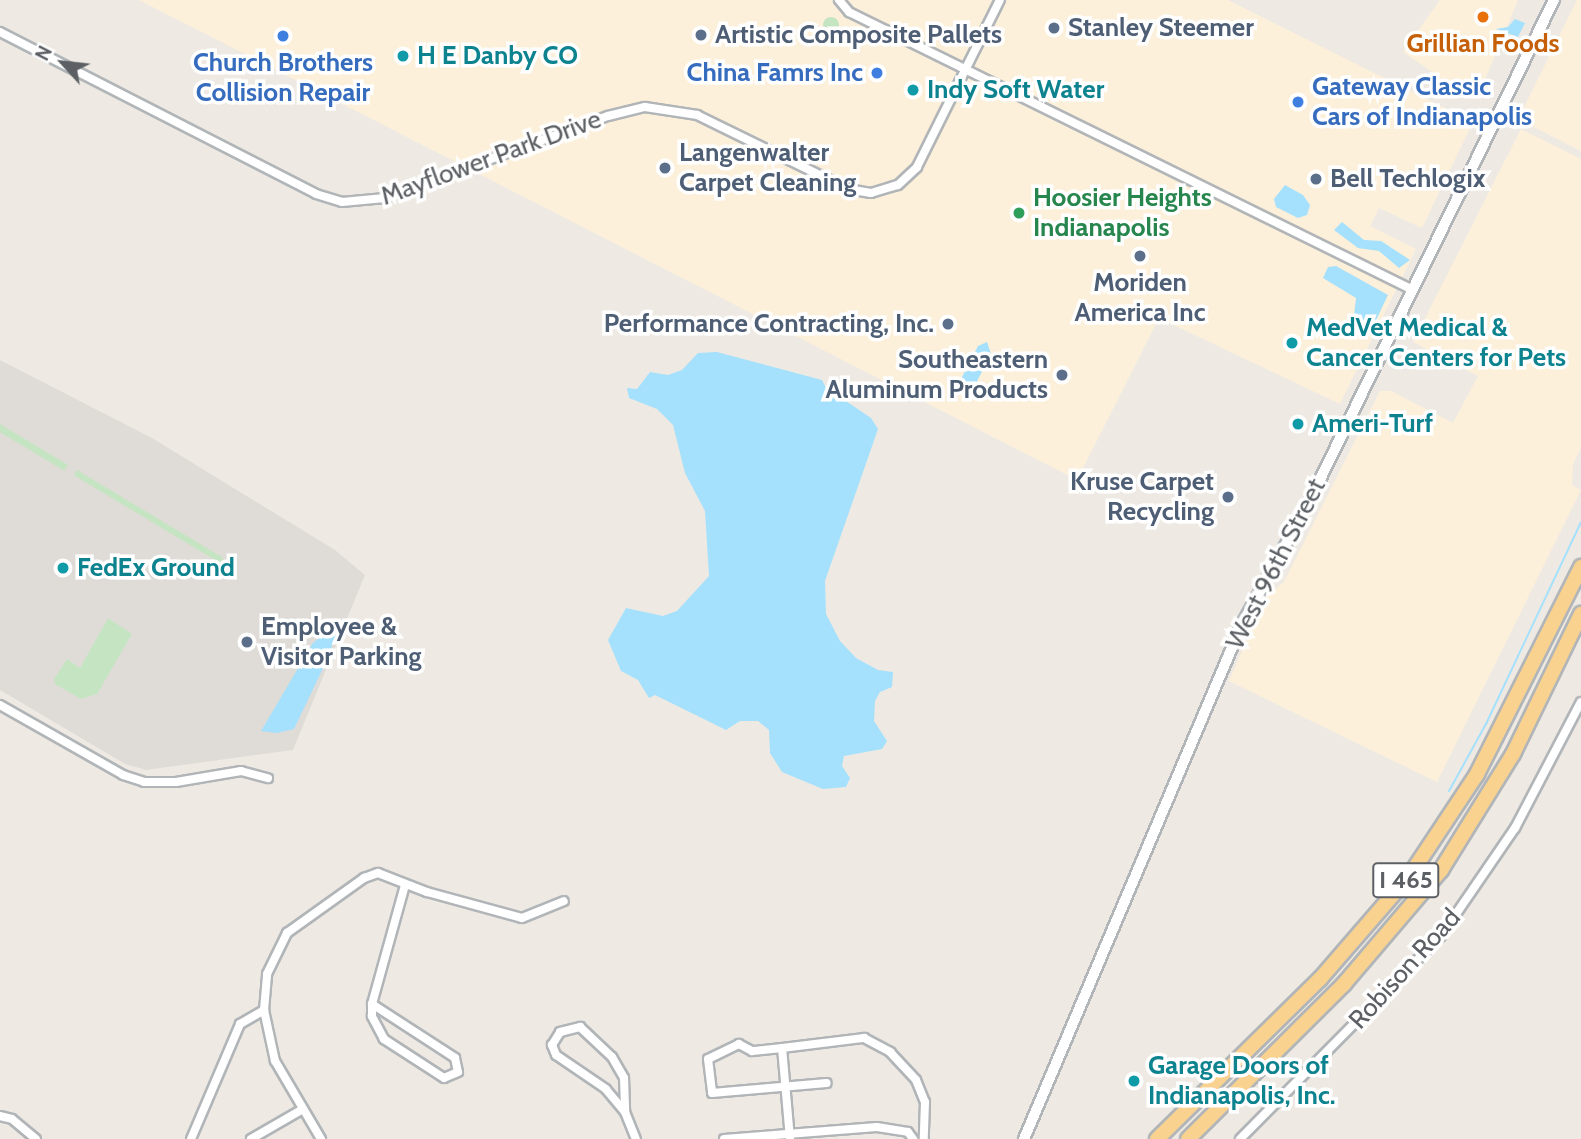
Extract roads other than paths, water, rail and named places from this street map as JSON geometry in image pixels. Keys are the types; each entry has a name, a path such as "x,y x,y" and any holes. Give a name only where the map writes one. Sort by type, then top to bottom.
{"highway":[{"name":"I 465","path":"1157,1139 1320,979 1410,875 1477,774 1581,566"},
{"name":"I 465","path":"1188,1139 1344,984 1426,889 1507,765 1581,614"}],"street":[{"path":"839,0 849,12 1413,290"},
{"name":"Mayflower Park Drive","path":"0,32 305,189 342,202 385,198 608,116 645,107 673,109 724,127 848,189 883,191 906,180 916,167 1000,0"},
{"name":"West 96th Street","path":"1024,1139 1242,624 1287,546 1554,0"},
{"name":"Robison Road","path":"1240,1139 1441,936 1515,828 1581,702"},
{"path":"0,705 123,775 144,782 241,771 268,778"},
{"path":"321,1139 275,1061 264,1010 270,965 294,927 370,875 385,873 405,885 522,918 564,901"},
{"path":"372,1004 455,1058 458,1072 444,1078 384,1039 375,1026 372,1004 405,885"},
{"path":"191,1139 240,1024 264,1010"},
{"path":"625,1112 626,1085 612,1058 580,1027 560,1032 552,1045 556,1055 606,1089 625,1112 636,1139"},
{"path":"827,1083 712,1093 708,1059 739,1044 752,1051 835,1038 876,1041 916,1080 925,1102 924,1139"},
{"path":"782,1048 790,1136"},
{"path":"251,1139 303,1109"},
{"path":"0,1116 12,1119 36,1139"},
{"path":"724,1139 790,1136 877,1127 908,1132 913,1139"}],"water":[{"path":"1515,19 1525,23 1518,37 1496,29 1508,27"},
{"path":"1285,185 1303,195 1310,205 1307,215 1298,218 1276,207 1274,199"},
{"path":"1342,222 1364,240 1381,241 1410,260 1399,268 1379,251 1358,248 1334,230"},
{"path":"1336,266 1388,295 1370,333 1360,332 1353,324 1356,298 1323,278 1328,267"},
{"path":"987,342 991,354 972,391 964,394 959,387 961,379 978,346"},
{"path":"717,352 822,380 831,398 846,401 871,418 878,429 825,581 826,614 840,641 856,658 878,670 893,672 892,687 880,692 875,701 874,721 887,741 882,749 844,756 842,766 850,778 846,787 823,789 782,772 770,753 769,730 758,721 740,721 726,730 655,695 649,698 638,680 621,671 608,640 626,608 663,616 677,611 709,576 705,511 685,473 673,425 657,409 629,398 627,388 637,389 650,372 668,375 682,370 698,353"},
{"path":"331,629 336,635 294,729 277,733 261,731 313,643"}],"waterway":[{"path":"1449,791 1486,724 1581,522"}],"place":[{"name":"Grillian Foods","path":"1483,17"},
{"name":"Stanley Steemer","path":"1054,28"},
{"name":"Artistic Composite Pallets","path":"701,35"},
{"name":"Church Brothers Collision Repair","path":"283,36"},
{"name":"H E Danby CO","path":"403,56"},
{"name":"China Famrs Inc","path":"877,73"},
{"name":"Indy Soft Water","path":"913,90"},
{"name":"Gateway Classic Cars of Indianapolis","path":"1298,102"},
{"name":"Langenwalter Carpet Cleaning","path":"665,168"},
{"name":"Bell Techlogix","path":"1316,179"},
{"name":"Hoosier Heights Indianapolis","path":"1019,213"},
{"name":"Moriden America Inc","path":"1140,256"},
{"name":"Performance Contracting, Inc.","path":"948,324"},
{"name":"MedVet Medical & Cancer Centers for Pets","path":"1292,343"},
{"name":"Southeastern Aluminum Products","path":"1062,375"},
{"name":"Ameri-Turf","path":"1298,424"},
{"name":"Kruse Carpet Recycling","path":"1228,497"},
{"name":"FedEx Ground","path":"63,568"},
{"name":"Employee & Visitor Parking","path":"247,642"},
{"name":"Garage Doors of Indianapolis, Inc.","path":"1134,1081"}]}
